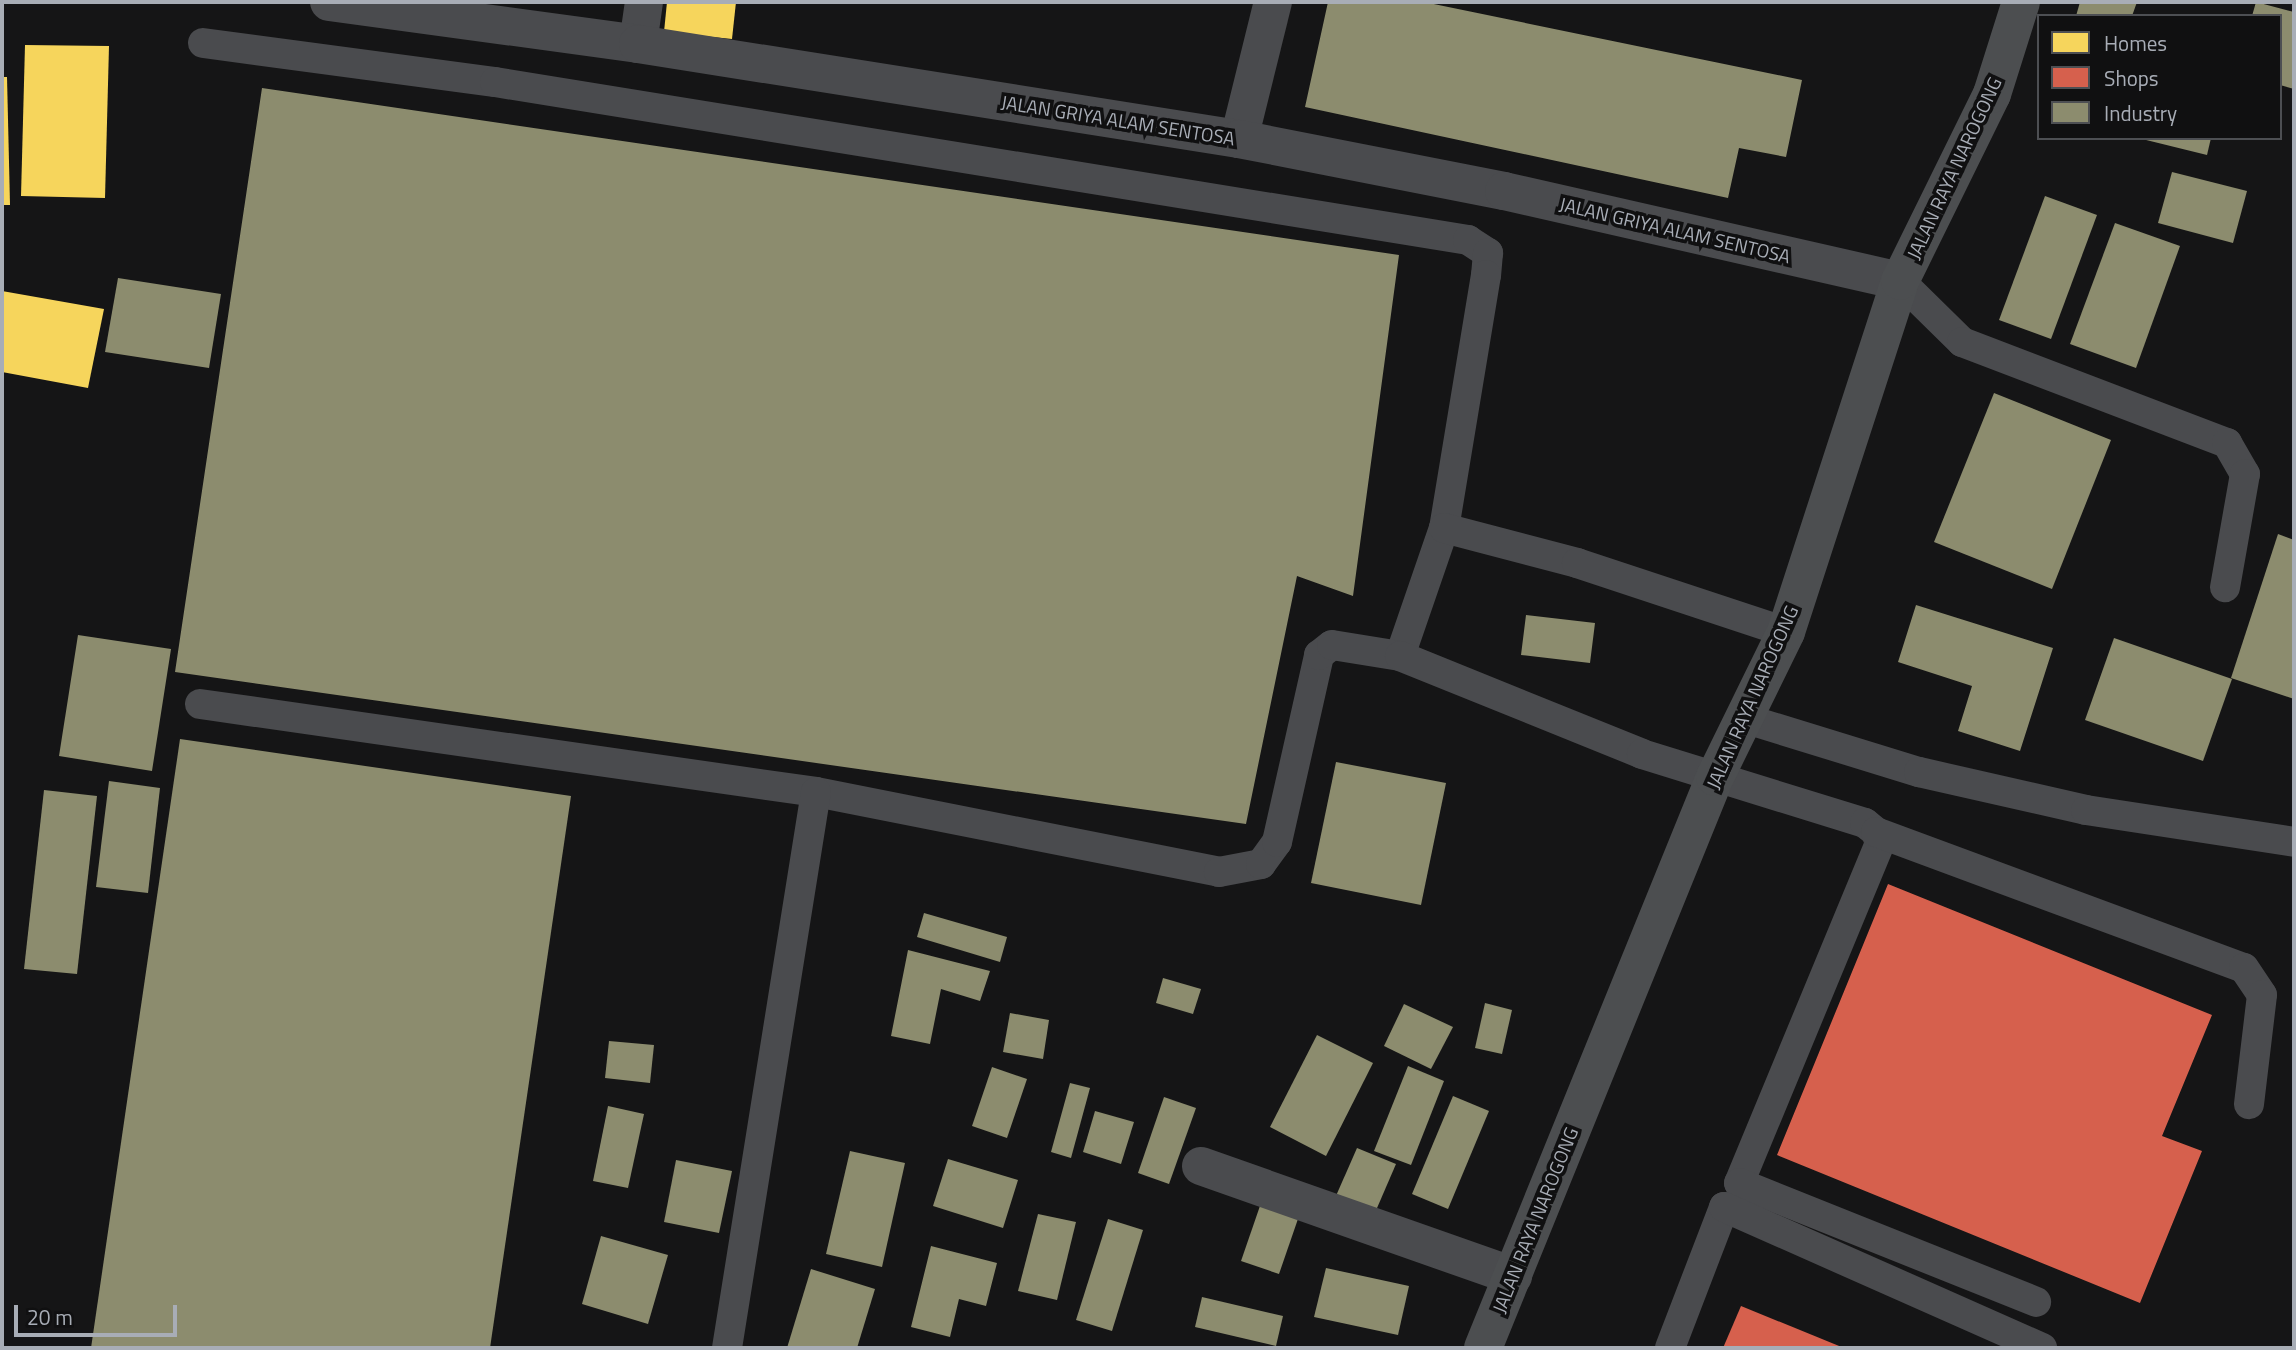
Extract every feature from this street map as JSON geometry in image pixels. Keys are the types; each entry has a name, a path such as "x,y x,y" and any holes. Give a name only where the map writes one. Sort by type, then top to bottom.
{"main road":[{"name":"JALAN RAYA NAROGONG","path":"1483,1348 1715,778 1786,632 1900,281 1992,94 2021,2"}],"street":[{"name":"JALAN GRIYA ALAM SENTOSA","path":"329,2 638,44 1239,139 1504,191 1900,281"},
{"path":"638,44 644,2"},
{"path":"1239,139 1273,2"},
{"path":"1200,1166 1513,1276"}],"lane":[{"path":"203,43 495,82 1468,240 1488,253 1444,528 1400,656"},
{"path":"1900,281 1962,342 2227,443 2245,474 2225,587"},
{"path":"1444,528 1577,564 1786,632"},
{"path":"200,704 816,792 1219,872 1242,870 1261,864 1277,842 1319,655 1332,645 1400,656 1642,754 1865,823 1875,832 2244,968 2262,995 2249,1104"},
{"path":"1743,718 1906,769 2060,805 2294,842"},
{"path":"727,1348 816,792"},
{"path":"1875,832 1880,843 1738,1177 1739,1183 2036,1302"},
{"path":"1670,1348 1724,1207 2030,1346"}],"building: Homes":[{"path":"667,2 736,2 732,39 664,32"},
{"path":"25,45 109,46 105,198 21,196"},
{"path":"2,77 7,77 10,205 2,205"},
{"path":"2,291 104,309 88,388 2,372"}],"building: Shops":[{"path":"1888,884 2212,1015 2162,1136 2202,1151 2140,1303 1777,1155"},
{"path":"1741,1306 1844,1348 1723,1348"}],"building: Industry":[{"path":"1328,2 1424,2 1802,80 1786,157 1739,148 1728,198 1305,107"},
{"path":"2080,2 2137,2 2133,14 2077,14"},
{"path":"2256,2 2294,12 2294,89 2282,86 2282,14 2253,14"},
{"path":"262,88 1399,255 1353,596 1297,576 1246,824 175,672"},
{"path":"2146,140 2211,140 2207,155"},
{"path":"2172,172 2247,191 2233,243 2158,223"},
{"path":"2045,196 2097,215 2051,339 1999,320"},
{"path":"2115,223 2180,246 2136,368 2070,344"},
{"path":"118,278 221,294 209,368 105,352"},
{"path":"1994,393 2111,440 2052,589 1934,542"},
{"path":"2278,534 2294,540 2294,699 2231,678"},
{"path":"1916,605 2053,648 2020,751 1958,731 1972,686 1898,662"},
{"path":"1526,615 1595,623 1590,663 1521,655"},
{"path":"78,635 171,649 152,771 59,756"},
{"path":"2114,638 2232,679 2203,761 2085,720"},
{"path":"180,739 571,796 490,1348 91,1348"},
{"path":"1336,762 1446,783 1421,905 1311,883"},
{"path":"109,781 160,788 148,893 96,887"},
{"path":"44,790 97,796 77,974 24,969"},
{"path":"924,913 1007,937 1000,962 917,937"},
{"path":"908,950 990,971 980,1001 941,989 930,1044 891,1036"},
{"path":"1163,978 1201,989 1193,1014 1156,1003"},
{"path":"1485,1003 1512,1010 1502,1054 1475,1048"},
{"path":"1404,1004 1453,1027 1431,1069 1384,1046"},
{"path":"1010,1013 1049,1020 1043,1059 1003,1052"},
{"path":"1317,1035 1373,1063 1326,1156 1270,1127"},
{"path":"609,1041 654,1045 650,1083 605,1078"},
{"path":"1408,1066 1444,1081 1411,1165 1374,1151"},
{"path":"992,1067 1027,1079 1007,1138 972,1126"},
{"path":"1070,1083 1090,1088 1071,1158 1051,1152"},
{"path":"1453,1096 1489,1111 1448,1209 1412,1194"},
{"path":"1164,1097 1196,1108 1169,1184 1138,1173"},
{"path":"608,1106 644,1114 628,1188 593,1181"},
{"path":"1095,1111 1134,1122 1121,1164 1083,1152"},
{"path":"1357,1148 1396,1164 1371,1222 1332,1205"},
{"path":"850,1151 905,1163 882,1267 826,1254"},
{"path":"948,1159 1018,1180 1003,1228 933,1206"},
{"path":"676,1160 732,1171 719,1233 664,1222"},
{"path":"1261,1203 1299,1216 1279,1274 1241,1261"},
{"path":"1038,1214 1076,1222 1057,1300 1018,1291"},
{"path":"1108,1219 1143,1230 1112,1331 1076,1320"},
{"path":"601,1236 668,1255 648,1324 582,1304"},
{"path":"931,1246 997,1263 986,1306 959,1299 950,1337 911,1327"},
{"path":"1326,1268 1409,1286 1398,1335 1314,1317"},
{"path":"811,1269 875,1289 857,1348 787,1348"},
{"path":"1202,1297 1283,1316 1276,1346 1195,1327"}]}
